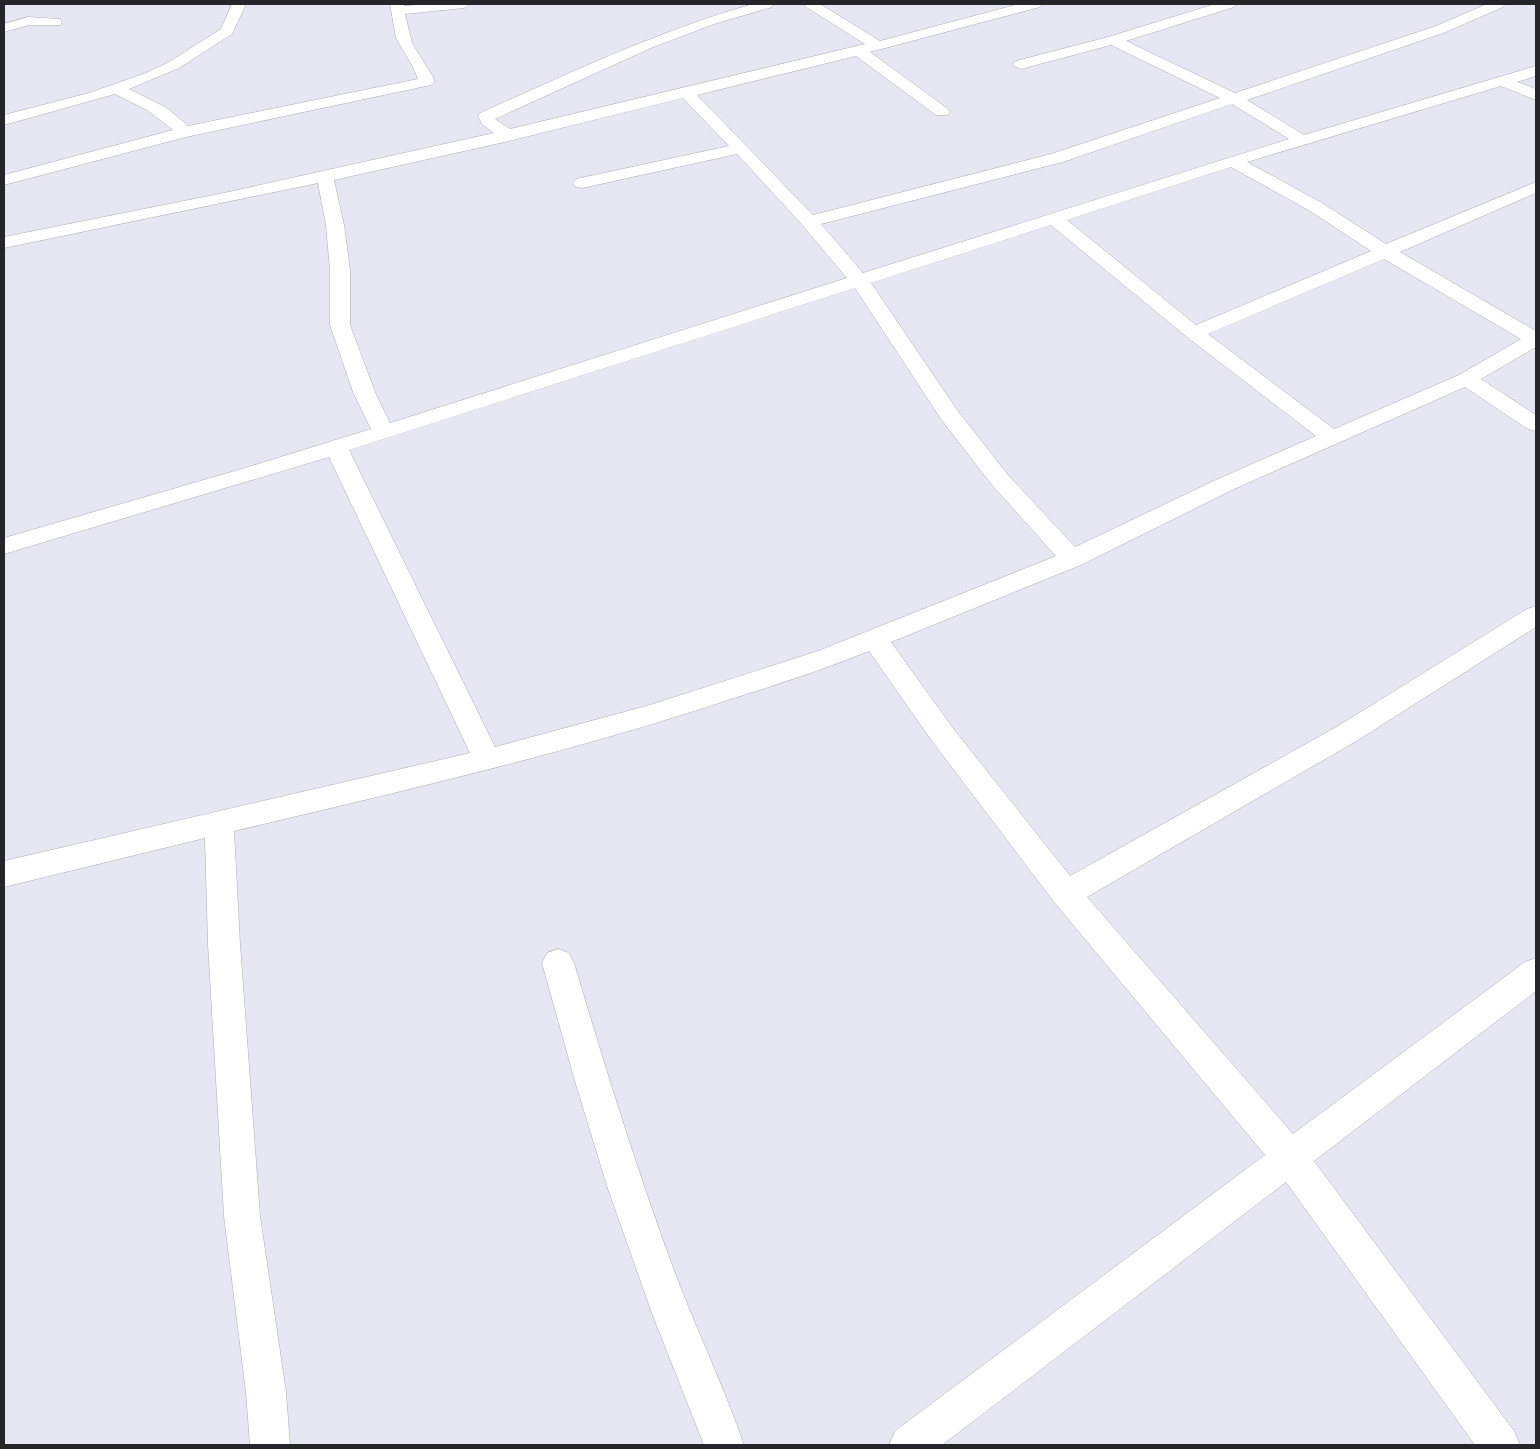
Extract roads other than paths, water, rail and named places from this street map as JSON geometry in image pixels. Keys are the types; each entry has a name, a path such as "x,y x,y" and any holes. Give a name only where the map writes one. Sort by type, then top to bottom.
{"street":[{"path":"4,120 116,89 174,65 216,40 227,31 239,4"},
{"path":"4,180 184,132 426,82 426,77 412,55 400,30 398,7 464,4"},
{"path":"510,136 488,121 486,116 730,8 767,4"},
{"path":"811,4 878,46"},
{"path":"4,242 325,177 510,136 878,46 1035,4"},
{"path":"1021,64 1113,40 1229,4"},
{"path":"809,222 1057,158 1441,29 1498,4"},
{"path":"4,28 28,21 55,22"},
{"path":"1113,40 1233,98 1303,141"},
{"path":"858,50 942,112"},
{"path":"4,546 336,447 1233,161 1536,71"},
{"path":"1502,81 1536,96"},
{"path":"116,89 159,108 184,132"},
{"path":"686,93 741,148 860,281 948,414 1000,480 1072,559"},
{"path":"582,183 741,148"},
{"path":"1233,161 1316,207 1386,252 1536,339"},
{"path":"325,177 335,225 340,270 340,325 364,392 383,432"},
{"path":"1194,333 1536,187"},
{"path":"1054,218 1194,333 1331,437"},
{"path":"4,874 487,760 652,715 827,658 1072,559 1226,484 1466,379 1536,339"},
{"path":"1466,379 1536,424"},
{"path":"336,447 487,760"},
{"path":"1066,894 1348,733 1536,615"},
{"path":"874,640 942,734 1066,894 1290,1158 1500,1445"},
{"path":"219,823 224,944 242,1216 266,1392 270,1445"},
{"path":"558,964 597,1098 646,1243 699,1386 724,1445"},
{"path":"909,1445 1536,972"}]}
